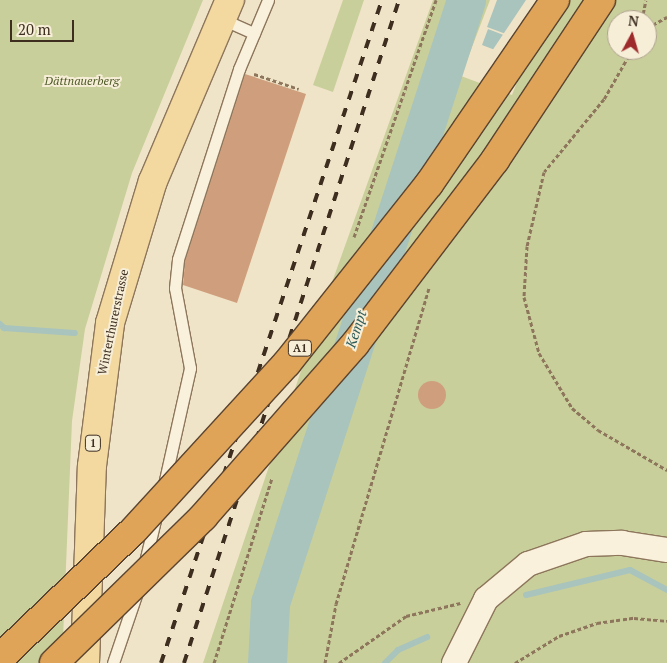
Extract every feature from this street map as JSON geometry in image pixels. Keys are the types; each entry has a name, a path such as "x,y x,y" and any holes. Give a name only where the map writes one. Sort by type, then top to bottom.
{"highway":[{"name":"A1","path":"0,658 174,489 293,356 429,184 554,0"},
{"path":"54,663 203,516 355,344 461,208 602,0"}],"main road":[{"name":"Winterthurerstrasse","path":"86,663 92,466 110,323 145,203 226,9"}],"street":[{"path":"454,663 486,599 528,564 569,548 603,543 667,550"}],"lane":[{"path":"113,663 131,617 189,379 189,356 175,288 178,258 239,69 268,0"},
{"path":"226,9 254,33"}],"path":[{"path":"626,60 604,99 544,172 526,246 524,297 539,353 572,408 598,430 667,470"},
{"path":"239,69 299,89"},
{"path":"325,663 336,604 431,280"},
{"path":"339,663 406,616 431,608 486,599"},
{"path":"515,663 553,639 591,625 622,619 667,621"}],"green space":[{"name":"Dättnauerberg","path":"0,0 203,0 132,173 85,329 72,421 62,663 0,663"},
{"path":"343,0 364,0 333,92 313,85"},
{"path":"433,0 490,0 461,76 512,95 549,0 667,0 667,663 203,663 312,338"}],"water":[{"path":"497,0 531,0 517,38 487,27"},
{"path":"488,29 514,39 508,55 482,45"}],"pier":[{"path":"526,0 534,0 508,57 492,51"}],"building":[{"path":"245,74 306,94 237,303 183,285 185,261"},
{"path":"432,381 442,385 446,395 442,405 432,409 422,405 418,395 422,385"}],"waterway":[{"name":"Kempt","path":"267,663 270,603 466,0"},
{"path":"0,324 4,328 75,333"},
{"path":"526,595 630,570 667,590"},
{"path":"385,663 398,650 427,637"}],"railway":[{"path":"161,663 382,0"},
{"path":"184,663 399,0"}]}
